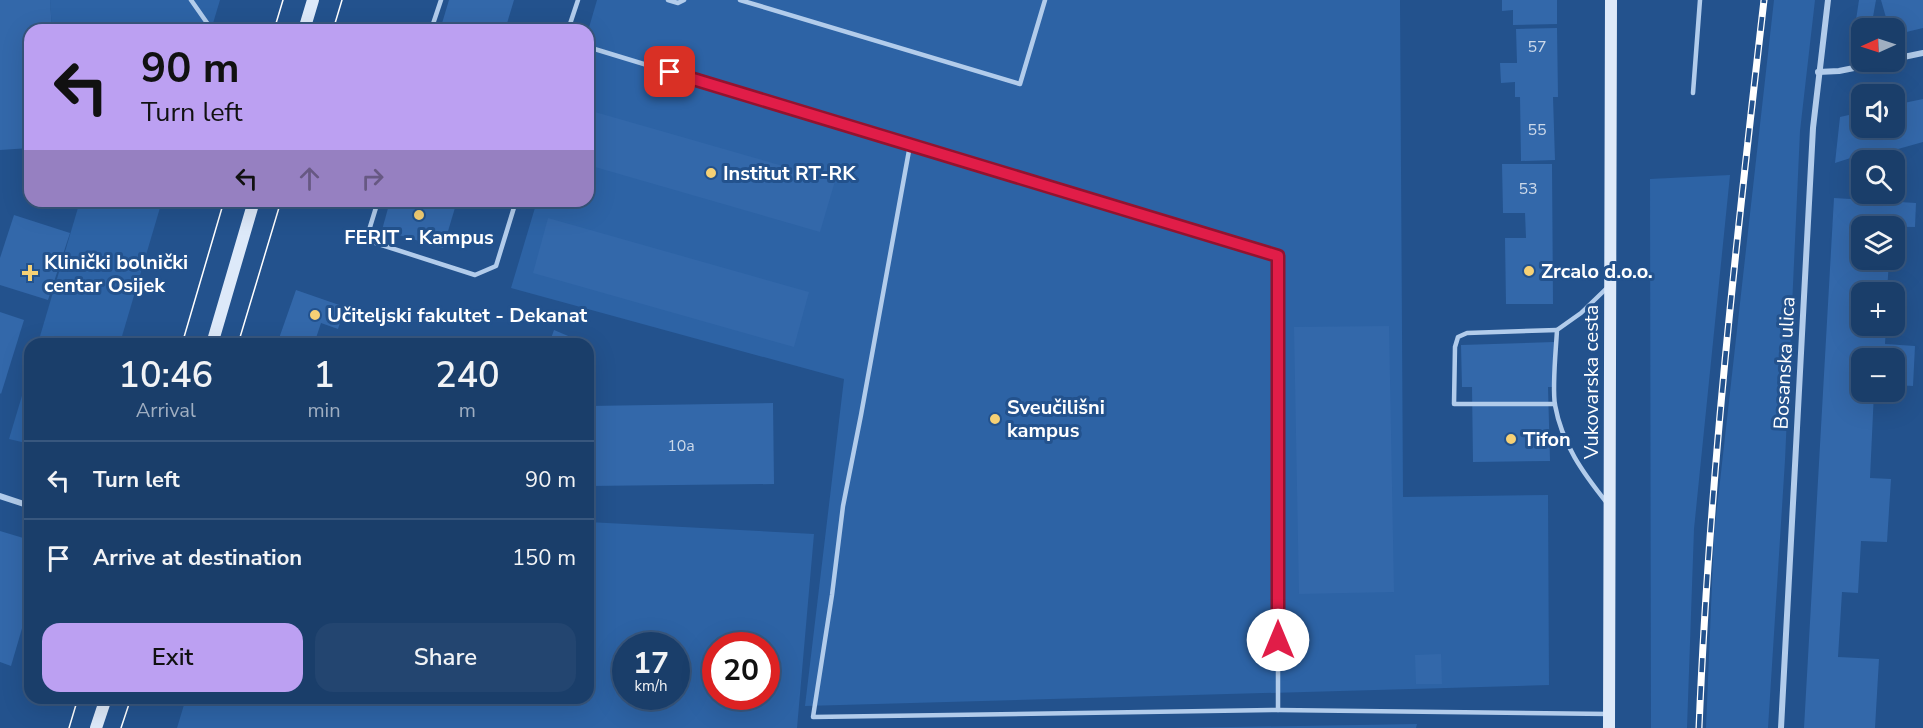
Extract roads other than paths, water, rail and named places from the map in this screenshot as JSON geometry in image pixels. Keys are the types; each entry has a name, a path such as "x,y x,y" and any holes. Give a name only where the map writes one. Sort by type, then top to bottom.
{"main road":[{"path":"306,24 313,0"},
{"name":"Vukovarska cesta","path":"1609,728 1611,0"},
{"path":"214,338 252,207"},
{"path":"96,728 104,704"}],"street":[{"name":"Bosanska ulica","path":"1781,728 1812,152 1818,72 1828,0"},
{"path":"1905,57 1923,53"},
{"path":"1818,72 1851,69"},
{"path":"0,496 24,504"}],"lane":[{"path":"191,0 208,24"},
{"path":"433,24 441,0"},
{"path":"570,24 578,0"},
{"path":"668,0 678,3 684,0"},
{"path":"740,0 1020,84 1045,0"},
{"path":"1693,93 1700,0"},
{"path":"594,49 1278,256 1278,710"},
{"path":"910,144 843,506 813,717 1278,710 1609,714"},
{"path":"376,207 366,240 476,275 496,266 514,207"},
{"path":"1555,404 1454,404 1455,347 1458,337 1467,333 1557,330 1581,313 1610,284"},
{"path":"1557,330 1555,404 1569,449 1584,475 1610,506"}],"tram line":[{"path":"276,24 283,0"},
{"path":"335,24 342,0"},
{"path":"184,338 222,207"},
{"path":"240,338 279,207"},
{"path":"69,728 76,704"},
{"path":"121,728 129,704"}],"railway":[{"path":"1699,728 1709,545 1717,454 1734,272 1764,0"}],"place":[{"name":"Institut RT-RK","path":"711,173"},
{"name":"FERIT - Kampus","path":"419,215"},
{"name":"Zrcalo d.o.o.","path":"1529,271"},
{"name":"Klinički bolnički centar Osijek","path":"30,273"},
{"name":"Učiteljski fakultet - Dekanat","path":"315,315"},
{"name":"Sveučilišni kampus","path":"995,419"},
{"name":"Tifon","path":"1511,439"}]}
